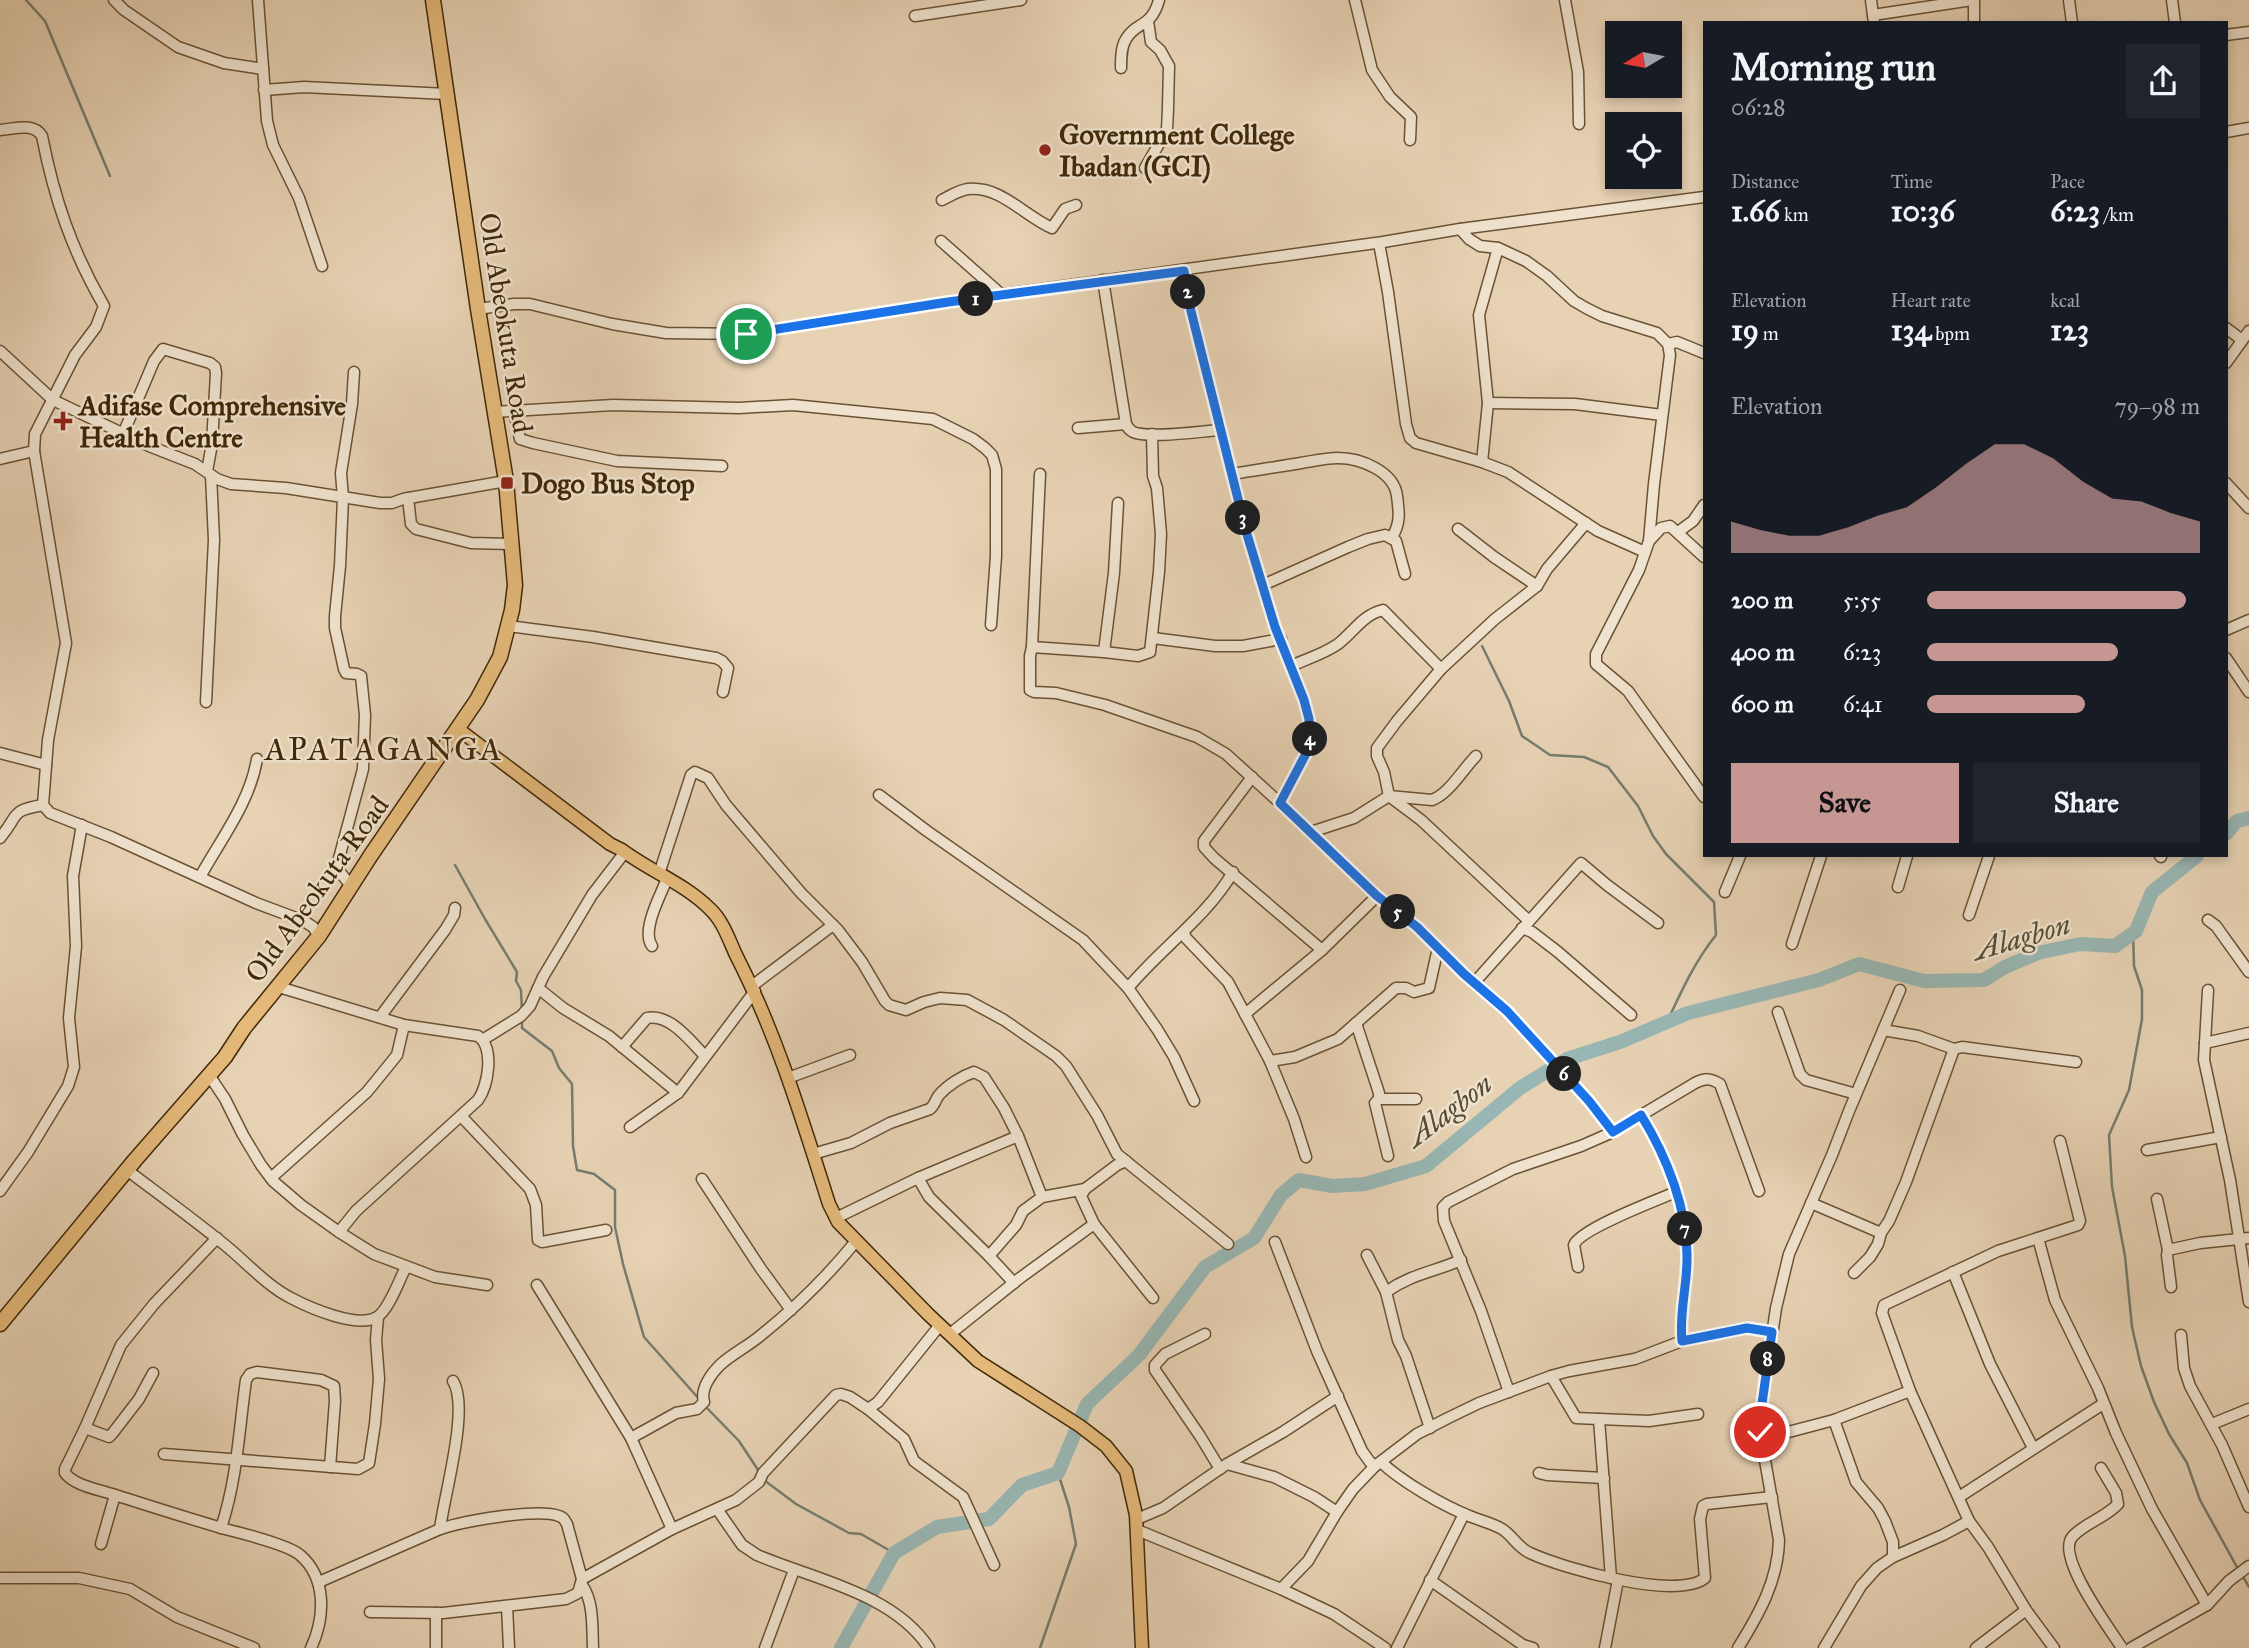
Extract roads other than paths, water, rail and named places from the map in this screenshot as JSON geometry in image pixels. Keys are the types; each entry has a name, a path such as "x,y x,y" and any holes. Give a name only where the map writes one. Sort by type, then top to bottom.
{"highway":[{"name":"Old Abeokuta Road","path":"0,1324 127,1170 225,1057 244,1028 319,936 477,700 500,657 515,585 513,544 506,481 433,0"}],"main road":[{"path":"460,726 552,796 610,845 690,893 712,910 753,988 788,1078 836,1217 856,1241 945,1330 988,1367 1080,1426 1106,1446 1126,1471 1137,1524 1142,1648"}],"street":[{"path":"114,0 124,10 178,47 224,63 263,69"},
{"path":"258,0 267,121 273,145 299,198 322,266"},
{"path":"915,16 1021,0"},
{"path":"1121,68 1125,39 1156,12 1159,0"},
{"path":"1355,0 1372,70 1390,97 1412,117 1410,140"},
{"path":"1564,0 1578,72 1578,124"},
{"path":"1871,0 1873,19 1973,0 1974,21"},
{"path":"2069,0 2072,21"},
{"path":"2172,0 2175,21"},
{"path":"1145,168 1167,130 1169,66 1160,50 1151,42 1148,21"},
{"path":"2228,35 2249,33"},
{"path":"264,90 304,87 447,94"},
{"path":"0,130 31,127 38,130 42,136 57,204 67,232 104,306 96,327 75,355 35,434 34,451 66,643 52,719 43,805 50,813 304,921 313,927 319,936"},
{"path":"2228,132 2249,128"},
{"path":"942,200 965,189 988,190 999,194 1035,220 1052,228 1065,209 1076,205"},
{"path":"478,309 530,304 612,324 666,333 746,334 1103,280 1184,271 1460,229 1703,197"},
{"path":"1460,229 1480,246 1498,248 1526,261 1586,308 1602,316 1657,333 1668,344 1670,355 1647,547 1639,570 1596,654 1596,664 1628,691 1703,796"},
{"path":"941,241 1002,295"},
{"path":"1379,243 1410,438 1416,443 1482,462 1520,478 1598,531 1647,547"},
{"path":"1482,462 1488,403 1479,315 1498,248"},
{"path":"1184,271 1191,311 1232,474 1275,627 1309,719 1310,746 1280,803"},
{"path":"1103,280 1126,424 1134,433 1221,430"},
{"path":"2228,329 2246,336 2228,360"},
{"path":"1668,344 1677,342 1703,353"},
{"path":"122,434 154,361 163,349 210,363 215,367 209,473 214,540 206,702"},
{"path":"0,351 53,400 231,484 286,488 392,503 506,481"},
{"path":"352,887 340,871 338,862 363,769 364,684 361,676 346,673 335,628 343,498 341,473 352,404 354,372"},
{"path":"1488,403 1574,404 1662,415"},
{"path":"494,412 636,405 739,408 793,405 933,419 985,448 992,455 996,469 996,556 991,625"},
{"path":"514,411 520,439 533,443 617,461 722,466"},
{"path":"1078,428 1126,424"},
{"path":"1032,647 1138,656 1150,652 1161,534 1157,488 1153,476 1152,434"},
{"path":"0,459 34,451"},
{"path":"1232,474 1338,458 1373,466 1393,483 1396,489 1399,519 1392,537"},
{"path":"1040,474 1030,690 1056,693 1105,705 1198,737 1226,754 1377,896 1417,927 1507,1011 1613,1132"},
{"path":"2228,485 2249,508"},
{"path":"408,498 411,524 416,529 471,543 513,544"},
{"path":"1104,652 1114,573 1118,503"},
{"path":"1678,532 1693,521 1703,506"},
{"path":"1586,523 1536,586 1495,619 1441,669 1377,748 1377,756 1384,772 1389,796 1421,820 1532,932 1631,1015"},
{"path":"1647,547 1661,528 1670,526 1703,556"},
{"path":"1458,529 1536,586"},
{"path":"1263,585 1368,539 1385,535 1396,541 1405,574"},
{"path":"1291,666 1329,649 1362,620 1373,612 1382,610 1441,669"},
{"path":"2228,629 2249,620"},
{"path":"508,626 593,636 716,659 722,661 727,668 723,692"},
{"path":"1153,638 1215,646 1243,646 1281,639"},
{"path":"2228,661 2249,692"},
{"path":"0,753 46,765"},
{"path":"1311,832 1354,818 1389,796 1432,800 1438,798 1476,756"},
{"path":"201,877 238,812 257,759"},
{"path":"652,946 649,944 649,927 691,775 695,772 702,773 801,893 833,925 862,962 878,993 889,1005 906,1010 933,999 967,1000 1004,1020 1056,1056 1066,1066 1097,1115 1117,1154 1228,1244"},
{"path":"1252,777 1203,841 1204,847 1322,950"},
{"path":"878,794 1083,940 1128,988 1174,1057 1194,1101"},
{"path":"0,838 22,808 43,805"},
{"path":"0,1191 28,1152 68,1086 74,1067 69,1018 76,946 73,876 82,825"},
{"path":"484,1040 521,1016 530,1006 542,977 592,895 624,851"},
{"path":"1725,892 1740,857"},
{"path":"1792,944 1821,857"},
{"path":"1898,887 1908,857"},
{"path":"1969,915 1989,857"},
{"path":"1474,983 1581,863 1658,923"},
{"path":"1128,988 1184,933 1227,883 1233,872"},
{"path":"1245,1013 1322,950 1377,896"},
{"path":"380,1017 445,930 455,908"},
{"path":"2208,920 2216,926 2249,972"},
{"path":"630,1127 678,1093 753,988 833,925"},
{"path":"1184,933 1228,982 1270,1061 1307,1157"},
{"path":"1270,1061 1295,1057 1338,1039 1396,988 1406,988 1414,992 1429,988 1438,948"},
{"path":"279,988 404,1025 478,1036 484,1040 488,1052 486,1089 478,1100 356,1211 339,1232"},
{"path":"538,988 563,1008 609,1036 678,1093"},
{"path":"1738,1648 1763,1607 1779,1558 1779,1540 1760,1418 1772,1332 1789,1254 1900,990"},
{"path":"2208,990 2204,1060 2245,1239 2249,1302"},
{"path":"1779,1012 1800,1074 1806,1080 1856,1094"},
{"path":"622,1047 647,1018 653,1017 677,1028 705,1056"},
{"path":"1356,1023 1379,1099"},
{"path":"271,1178 367,1092 397,1055 404,1025"},
{"path":"1883,1030 1918,1036 1954,1049 1962,1047 2076,1062"},
{"path":"2205,1042 2249,1033"},
{"path":"1854,1273 1870,1257 1889,1222 1954,1049"},
{"path":"788,1078 850,1055"},
{"path":"813,1154 851,1143 890,1123 930,1109 935,1105 937,1096 963,1075 974,1072 984,1077 1004,1108 1042,1197"},
{"path":"209,1075 271,1178 301,1205 374,1254 435,1277 487,1285"},
{"path":"1509,1392 1498,1355 1444,1221 1443,1208 1448,1202 1506,1172 1613,1132 1695,1083 1711,1079 1720,1084 1759,1191"},
{"path":"1388,1156 1375,1103 1379,1099 1416,1099"},
{"path":"1641,1115 1653,1134 1676,1192 1687,1237 1680,1325 1682,1341"},
{"path":"461,1116 530,1189 536,1205 538,1240 542,1242 606,1230"},
{"path":"836,1217 918,1178 1018,1136"},
{"path":"2147,1150 2221,1137"},
{"path":"2054,1648 2026,1610 1969,1521 1910,1391 1882,1313 1884,1305 1998,1251 2076,1227 2080,1221 2060,1141"},
{"path":"1126,1161 1085,1189 1081,1196 1094,1224 1153,1298"},
{"path":"127,1170 217,1238 290,1298 346,1320 359,1322 378,1317"},
{"path":"918,1178 929,1197 1014,1283"},
{"path":"702,1179 791,1310"},
{"path":"989,1256 1016,1225 1023,1211 1042,1197 1085,1189"},
{"path":"1578,1267 1574,1245 1580,1236 1676,1192"},
{"path":"2157,1199 2168,1250 2171,1287"},
{"path":"1811,1203 1881,1233"},
{"path":"868,1409 878,1402 945,1330 1094,1224"},
{"path":"217,1238 154,1304 121,1345 65,1473 73,1481 298,1553 319,1582 321,1609 311,1648"},
{"path":"2038,1238 2055,1300 2152,1509 2207,1605"},
{"path":"2168,1250 2200,1243 2245,1239"},
{"path":"631,1438 676,1413 697,1409 704,1402 703,1390 711,1375 722,1363 758,1338 791,1310 833,1270 856,1241"},
{"path":"1275,1241 1317,1351 1362,1451 1378,1464 1464,1514 1503,1529 1529,1553 1614,1579 1644,1585 1670,1586 1703,1580 1706,1578 1700,1519 1703,1506 1772,1497"},
{"path":"1367,1255 1386,1292 1398,1340 1430,1428"},
{"path":"1386,1292 1411,1276 1461,1260"},
{"path":"164,1454 358,1469 369,1463 379,1379 376,1340 378,1317 406,1267"},
{"path":"1953,1272 1990,1364 2034,1448"},
{"path":"537,1285 631,1438 672,1529"},
{"path":"1281,1589 1308,1561 1353,1489 1378,1464 1417,1434 1479,1403 1551,1376 1635,1359 1682,1341 1747,1328 1772,1332"},
{"path":"1205,1334 1165,1354 1155,1365 1200,1436 1223,1466 1274,1477 1337,1512"},
{"path":"2181,1335 2184,1368 2249,1507"},
{"path":"221,1528 230,1500 246,1380 250,1374 257,1372 321,1380 334,1385 330,1467"},
{"path":"85,1428 103,1436 109,1437 113,1434 139,1399 153,1373"},
{"path":"1551,1376 1576,1419 1649,1421 1698,1414"},
{"path":"440,1529 458,1413 459,1395 453,1381"},
{"path":"1762,1439 1834,1420 1910,1391"},
{"path":"370,1612 436,1613 566,1599 578,1593 582,1582 672,1529 736,1500 759,1482 763,1473 836,1395 841,1394 850,1396 868,1409 904,1440 914,1461 963,1497 994,1565"},
{"path":"1137,1524 1223,1466 1283,1432 1338,1396"},
{"path":"1959,1497 2103,1404"},
{"path":"2212,1424 2249,1409"},
{"path":"1600,1419 1614,1579 1605,1648"},
{"path":"1834,1420 1856,1482 1878,1508 1885,1521 1893,1542 1893,1557"},
{"path":"2101,1468 2116,1493 2118,1504 2072,1536 2068,1549 2078,1578 2122,1648"},
{"path":"1539,1473 1604,1478"},
{"path":"101,1544 115,1495"},
{"path":"717,1509 743,1545 757,1555 876,1602 903,1619 929,1648"},
{"path":"1398,1648 1464,1514"},
{"path":"319,1582 458,1523 487,1518 558,1515 567,1524 587,1593 593,1648"},
{"path":"1825,1648 1861,1586 1877,1567 1969,1521"},
{"path":"1137,1524 1334,1614 1385,1648"},
{"path":"2131,1648 2207,1605 2229,1581 2248,1567"},
{"path":"765,1648 794,1570"},
{"path":"0,1578 79,1578 130,1589 177,1617 254,1648"},
{"path":"1430,1580 1526,1647"},
{"path":"507,1606 509,1648"},
{"path":"1976,1648 2026,1610"},
{"path":"436,1613 436,1648"}],"waterway":[{"path":"26,0 45,21 110,176"},
{"path":"1482,646 1509,701 1522,736 1550,755 1584,757 1608,767 1638,806 1653,836 1666,854 1714,902 1716,935 1695,966 1667,1022"},
{"name":"Alagbon","path":"2228,832 2237,821 2249,818"},
{"name":"Alagbon","path":"841,1648 894,1553 937,1527 989,1519 1022,1485 1058,1473 1087,1404 1139,1355 1205,1267 1254,1238 1281,1195 1299,1180 1332,1186 1365,1184 1426,1166 1520,1088 1567,1059 1620,1042 1688,1013 1819,980 1859,964 1924,981 1984,980 2005,967 2038,953 2080,944 2115,946 2136,931 2152,892 2196,857"},
{"path":"455,865 517,972 516,981 521,990 522,1011"},
{"path":"2133,933 2134,966 2142,990 2142,1019 2129,1090 2109,1135 2112,1187 2125,1256 2132,1327 2141,1366 2154,1402 2187,1463 2200,1500 2238,1569"},
{"path":"522,1021 522,1028 552,1051 559,1068 572,1084 573,1146 577,1170 594,1174 615,1190 615,1227 644,1337 700,1400"},
{"path":"705,1406 739,1441 760,1473"},
{"path":"1040,1648 1076,1544 1069,1507 1058,1473"},
{"path":"764,1480 796,1504 849,1533 861,1534 894,1553"},
{"path":"2242,1575 2249,1587"}],"place":[{"name":"Government College Ibadan (GCI)","path":"1045,150"},
{"name":"Adifase Comprehensive Health Centre","path":"63,421"},
{"name":"Dogo Bus Stop","path":"507,483"}],"district":[{"name":"APATAGANGA","path":"384,749"}]}
